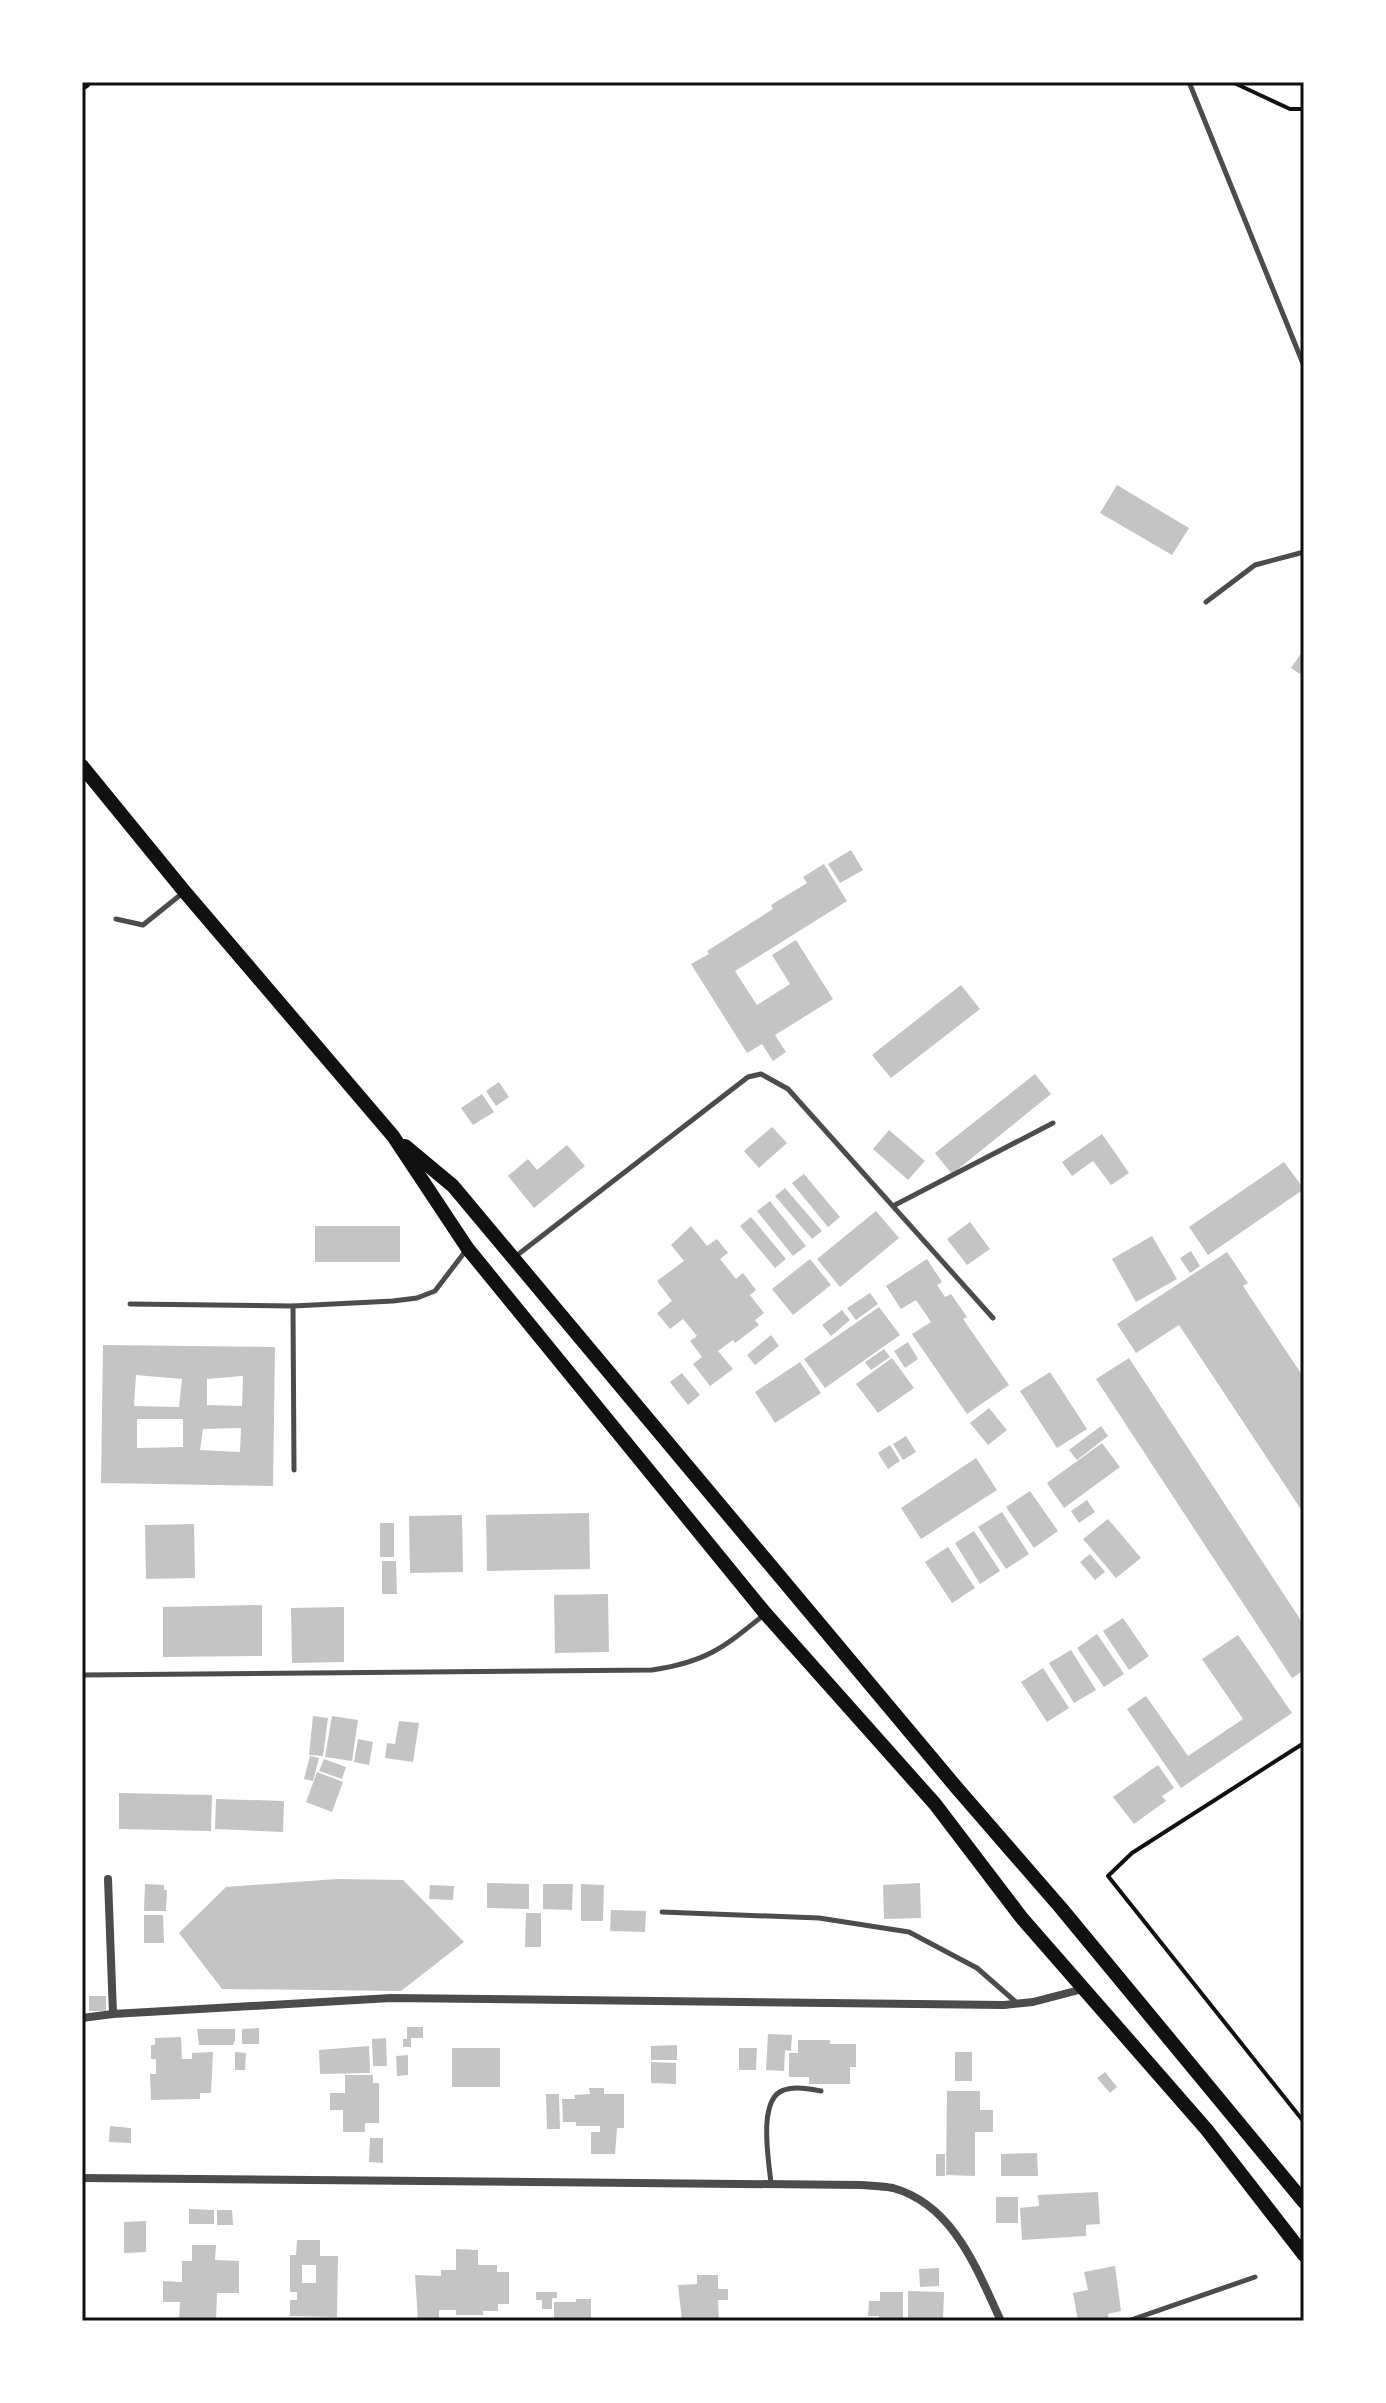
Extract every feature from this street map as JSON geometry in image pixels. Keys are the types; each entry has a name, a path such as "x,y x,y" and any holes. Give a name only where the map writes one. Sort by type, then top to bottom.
{"main road":[{"path":"82,766 393,1136 468,1249 765,1613 935,1804 1021,1917 1207,2130 1304,2255"},
{"path":"393,1136 453,1186 1061,1908 1304,2202"}],"street":[{"path":"108,1879 113,2014"},
{"path":"82,2018 391,1998 912,2005 1018,2003 1084,1989"},
{"path":"82,2178 771,2184 891,2188 916,2198 963,2242 1001,2321"}],"lane":[{"path":"1189,82 1304,366"},
{"path":"1206,602 1255,565 1304,552"},
{"path":"116,919 143,925 184,891"},
{"path":"512,1259 748,1077 761,1074 788,1089 993,1318"},
{"path":"893,1206 1053,1123"},
{"path":"130,1304 293,1306 417,1298 435,1291 468,1249"},
{"path":"293,1306 294,1470"},
{"path":"82,1675 652,1670 681,1666 722,1649 765,1613"},
{"path":"662,1912 819,1918 909,1932 977,1968 1018,2003"},
{"path":"771,2184 767,2126 769,2106 775,2094 785,2089 821,2091"},
{"path":"1128,2321 1255,2277"}],"path":[{"path":"1232,82 1290,109 1304,109"},
{"path":"1304,1743 1132,1853 1108,1876 1304,2122"}],"building":[{"path":"1117,485 1189,528 1172,555 1100,513"},
{"path":"1304,649 1304,669 1300,674 1291,668"},
{"path":"851,850 863,870 840,883 828,864"},
{"path":"824,864 847,901 735,971 757,1005 790,984 772,955 796,940 833,999 775,1035 786,1052 773,1061 762,1044 747,1053 691,964 773,909 771,905 807,883 803,877"},
{"path":"961,985 980,1009 891,1078 872,1055"},
{"path":"1035,1074 1051,1094 952,1174 935,1153"},
{"path":"499,1082 509,1097 496,1106 486,1091"},
{"path":"482,1094 494,1112 473,1125 461,1108"},
{"path":"772,1127 787,1143 759,1168 744,1151"},
{"path":"889,1130 925,1161 908,1180 873,1149"},
{"path":"1102,1134 1129,1173 1111,1185 1093,1161 1072,1176 1062,1162"},
{"path":"567,1145 585,1166 534,1208 508,1176 528,1159 537,1170"},
{"path":"1284,1162 1304,1189 1208,1255 1189,1227"},
{"path":"804,1174 840,1217 828,1227 792,1183"},
{"path":"785,1188 822,1231 812,1239 775,1196"},
{"path":"770,1201 806,1246 793,1256 757,1211"},
{"path":"876,1211 899,1238 840,1287 817,1259"},
{"path":"751,1217 786,1259 775,1268 740,1226"},
{"path":"970,1222 990,1249 967,1265 947,1239"},
{"path":"315,1226 400,1226 400,1262 315,1262"},
{"path":"691,1226 707,1246 717,1239 728,1253 720,1259 736,1279 743,1273 756,1290 750,1295 764,1313 755,1320 759,1325 718,1351 733,1369 710,1386 693,1364 702,1357 690,1341 697,1336 683,1319 670,1329 657,1313 672,1301 657,1281 684,1261 671,1245"},
{"path":"1152,1236 1177,1279 1136,1302 1112,1259"},
{"path":"1191,1251 1200,1266 1190,1273 1180,1258"},
{"path":"1227,1252 1248,1283 1243,1286 1304,1378 1304,1514 1179,1325 1136,1353 1117,1324"},
{"path":"810,1259 831,1285 793,1315 772,1289"},
{"path":"927,1259 942,1282 937,1285 945,1297 951,1294 967,1317 963,1319 1009,1385 967,1414 912,1334 931,1322 916,1300 901,1309 886,1286"},
{"path":"870,1293 878,1304 856,1320 847,1308"},
{"path":"879,1307 900,1335 825,1388 804,1359"},
{"path":"842,1310 850,1320 831,1336 822,1325"},
{"path":"771,1335 779,1346 755,1365 747,1355"},
{"path":"908,1342 918,1359 905,1368 894,1351"},
{"path":"103,1345 275,1347 273,1486 101,1483","holes":["136,1375 182,1379 179,1407 134,1406","243,1376 242,1406 207,1405 207,1379","137,1419 183,1419 183,1447 137,1448","241,1428 240,1452 200,1450 203,1429"]},
{"path":"884,1349 890,1357 871,1370 865,1362"},
{"path":"892,1358 914,1388 878,1413 856,1384"},
{"path":"1129,1358 1304,1625 1304,1670 1292,1678 1096,1379"},
{"path":"800,1362 821,1393 775,1423 755,1392"},
{"path":"1050,1372 1087,1429 1057,1448 1020,1391"},
{"path":"682,1373 700,1395 688,1405 670,1382"},
{"path":"989,1408 1007,1430 988,1445 970,1423"},
{"path":"1101,1426 1108,1436 1077,1460 1069,1450"},
{"path":"906,1436 916,1452 903,1460 893,1444"},
{"path":"1102,1443 1120,1467 1064,1508 1047,1483"},
{"path":"890,1445 900,1461 888,1469 878,1453"},
{"path":"976,1458 997,1490 921,1539 901,1508"},
{"path":"1030,1491 1058,1531 1034,1548 1006,1507"},
{"path":"1087,1500 1095,1512 1079,1523 1071,1511"},
{"path":"1002,1512 1029,1554 1006,1569 978,1527"},
{"path":"589,1513 590,1569 487,1571 486,1515"},
{"path":"462,1515 463,1572 410,1573 409,1516"},
{"path":"1108,1519 1141,1558 1116,1578 1083,1539"},
{"path":"380,1523 394,1523 394,1557 380,1557"},
{"path":"194,1524 195,1578 146,1579 145,1525"},
{"path":"974,1531 1000,1571 980,1584 955,1543"},
{"path":"948,1547 975,1588 952,1603 925,1562"},
{"path":"1090,1554 1105,1572 1095,1580 1080,1562"},
{"path":"382,1561 396,1561 397,1594 382,1594"},
{"path":"608,1594 609,1652 555,1653 554,1595"},
{"path":"262,1605 262,1656 163,1657 163,1607"},
{"path":"344,1607 344,1662 292,1663 291,1608"},
{"path":"1123,1618 1149,1656 1129,1670 1103,1631"},
{"path":"1097,1634 1124,1674 1104,1687 1077,1648"},
{"path":"1238,1635 1292,1713 1181,1788 1127,1709 1146,1696 1188,1756 1243,1719 1202,1659"},
{"path":"1071,1650 1096,1690 1074,1703 1049,1663"},
{"path":"1043,1668 1069,1708 1047,1722 1021,1682"},
{"path":"313,1716 328,1718 323,1756 309,1755"},
{"path":"332,1716 358,1720 352,1761 325,1757"},
{"path":"399,1721 419,1723 413,1762 385,1758 387,1743 395,1744"},
{"path":"358,1739 373,1742 369,1765 354,1762"},
{"path":"310,1756 319,1758 313,1781 304,1779"},
{"path":"324,1759 346,1767 342,1779 319,1771"},
{"path":"1158,1765 1174,1788 1162,1796 1166,1801 1134,1824 1113,1797"},
{"path":"317,1772 343,1782 332,1812 306,1802"},
{"path":"119,1793 212,1795 211,1831 119,1829"},
{"path":"216,1799 284,1801 283,1832 215,1829"},
{"path":"337,1879 403,1880 464,1942 401,1991 222,1989 179,1933 226,1887"},
{"path":"487,1883 529,1884 529,1909 487,1908"},
{"path":"920,1883 921,1918 884,1919 883,1885"},
{"path":"145,1884 164,1885 164,1890 167,1890 166,1911 144,1911"},
{"path":"543,1884 573,1884 572,1910 543,1909"},
{"path":"581,1884 604,1885 603,1921 581,1921"},
{"path":"430,1885 454,1886 453,1900 429,1899"},
{"path":"611,1910 646,1911 645,1932 610,1931"},
{"path":"526,1913 541,1913 541,1947 525,1947"},
{"path":"144,1915 163,1915 164,1943 144,1943"},
{"path":"89,1996 106,1996 106,2011 89,2011"},
{"path":"407,2027 423,2027 423,2038 411,2038 411,2047 403,2047 403,2039 407,2039"},
{"path":"259,2028 259,2044 242,2044 242,2029"},
{"path":"197,2029 235,2029 235,2040 233,2045 199,2045"},
{"path":"768,2034 792,2035 791,2051 785,2050 784,2071 766,2070"},
{"path":"181,2037 182,2059 192,2059 192,2053 213,2052 211,2093 200,2093 200,2099 151,2100 150,2074 156,2074 156,2059 151,2059 151,2045 155,2045 155,2038"},
{"path":"386,2038 387,2066 373,2066 372,2039"},
{"path":"798,2040 856,2044 856,2067 850,2067 850,2084 809,2084 809,2077 789,2077 789,2053 798,2053"},
{"path":"677,2045 677,2060 651,2060 651,2046"},
{"path":"369,2046 370,2073 320,2074 319,2050"},
{"path":"452,2048 500,2048 500,2087 452,2087"},
{"path":"739,2048 757,2048 756,2070 739,2070"},
{"path":"235,2052 246,2053 245,2070 235,2070"},
{"path":"955,2052 972,2052 972,2081 955,2081"},
{"path":"408,2055 408,2075 397,2076 396,2056"},
{"path":"651,2062 676,2063 676,2084 651,2083"},
{"path":"1105,2072 1117,2087 1110,2093 1097,2078"},
{"path":"345,2075 373,2075 373,2083 379,2083 379,2123 365,2123 365,2132 343,2132 343,2110 330,2110 330,2093 345,2093"},
{"path":"589,2088 604,2088 604,2094 624,2094 624,2128 617,2128 615,2154 591,2154 591,2132 600,2132 600,2126 576,2126 576,2122 563,2122 562,2099 590,2094"},
{"path":"947,2091 980,2091 980,2110 993,2110 993,2132 975,2132 975,2176 946,2175"},
{"path":"546,2094 559,2094 560,2129 547,2129"},
{"path":"110,2126 131,2128 131,2143 109,2142"},
{"path":"370,2138 383,2138 383,2163 369,2162"},
{"path":"1037,2153 1038,2176 1001,2176 1001,2154"},
{"path":"936,2154 945,2154 945,2176 936,2176"},
{"path":"1098,2192 1100,2224 1086,2225 1086,2236 1022,2240 1020,2208 1039,2206 1038,2195"},
{"path":"996,2197 1018,2197 1018,2223 996,2223"},
{"path":"189,2209 214,2210 214,2224 189,2224"},
{"path":"217,2210 232,2210 233,2225 217,2225"},
{"path":"146,2221 146,2252 124,2253 124,2222"},
{"path":"297,2240 320,2240 320,2256 338,2256 337,2317 290,2316 290,2300 297,2300 297,2292 290,2292 290,2255 296,2255","holes":["302,2265 316,2265 316,2283 302,2283"]},
{"path":"192,2245 216,2245 215,2260 239,2261 239,2293 217,2293 216,2321 179,2321 180,2302 163,2302 163,2281 182,2282 182,2261 192,2261"},
{"path":"456,2249 478,2250 478,2265 497,2265 497,2272 509,2272 509,2304 498,2304 498,2311 483,2311 483,2315 456,2315 456,2310 439,2310 439,2321 418,2321 415,2275 441,2276 441,2270 456,2270"},
{"path":"1115,2266 1121,2311 1108,2314 1109,2321 1078,2321 1073,2293 1088,2290 1084,2272"},
{"path":"939,2268 939,2286 920,2287 919,2269"},
{"path":"697,2275 718,2275 718,2289 728,2289 728,2300 718,2300 719,2321 682,2321 678,2285 697,2284"},
{"path":"908,2291 944,2292 943,2321 908,2321"},
{"path":"536,2292 557,2292 557,2298 552,2298 552,2309 542,2309 542,2300 536,2300"},
{"path":"880,2292 903,2292 903,2321 879,2321 879,2316 868,2316 869,2301 880,2301"},
{"path":"576,2299 591,2299 591,2321 554,2321 554,2302 576,2302"}]}
